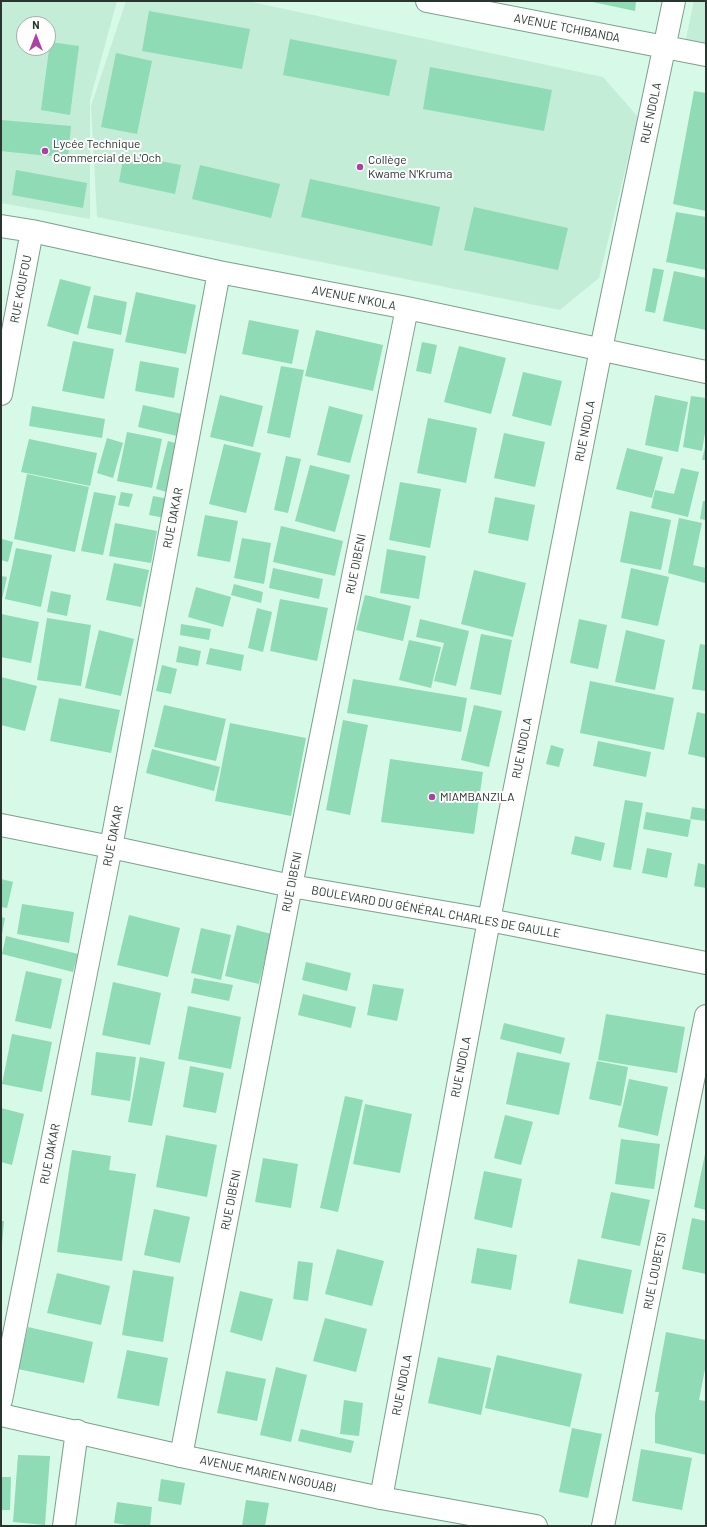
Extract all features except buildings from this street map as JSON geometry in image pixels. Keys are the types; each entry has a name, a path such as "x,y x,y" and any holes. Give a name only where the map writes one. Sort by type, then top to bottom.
{"street":[{"name":"AVENUE TCHIBANDA","path":"427,1 706,55"},
{"name":"RUE NDOLA","path":"381,1498 489,920 601,349 674,1"},
{"name":"AVENUE N'KOLA","path":"1,226 32,231 219,272 407,308 706,372"},
{"name":"RUE KOUFOU","path":"1,394 32,231"},
{"name":"RUE DAKAR","path":"1,1400 111,846 219,272"},
{"name":"RUE DIBENI","path":"181,1456 407,308"},
{"name":"BOULEVARD DU GÉNÉRAL CHARLES DE GAULLE","path":"1,825 111,846 292,886 489,920 706,963"},
{"name":"RUE LOUBETSI","path":"603,1526 706,1016"},
{"name":"AVENUE MARIEN NGOUABI","path":"1,1415 181,1456 381,1498 536,1526"},
{"path":"64,1526 77,1432"}],"shaded area":[{"name":"Lycée Technique Commercial de L'Och","path":"1,1 117,1 90,100 90,219 1,203"},
{"name":"Collège Kwame N'Kruma","path":"126,1 247,1 603,77 638,117 599,278 560,310 97,217 91,106"},
{"path":"694,1 706,1 706,44 686,39"}],"place":[{"name":"Lycée Technique Commercial de L'Och","path":"45,151"},
{"name":"Collège Kwame N'Kruma","path":"360,167"},
{"name":"MIAMBANZILA","path":"432,797"}]}
